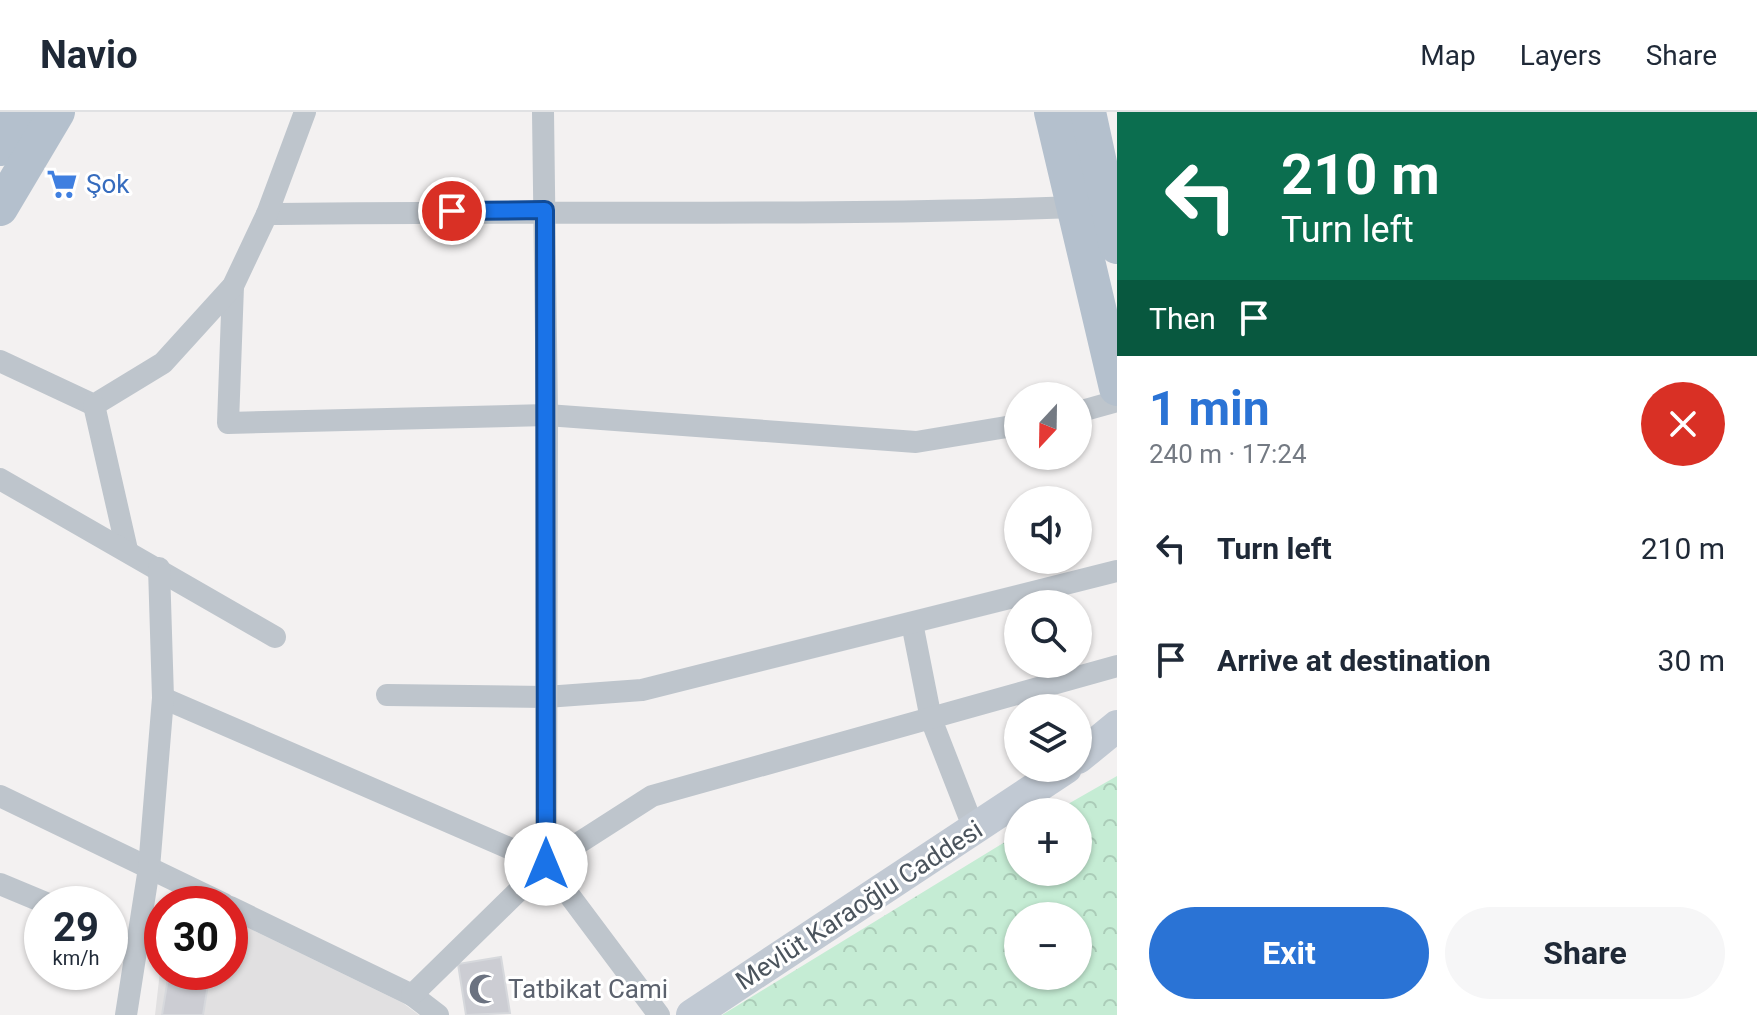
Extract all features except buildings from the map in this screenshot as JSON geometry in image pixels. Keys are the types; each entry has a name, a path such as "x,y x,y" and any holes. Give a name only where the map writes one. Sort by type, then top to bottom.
{"main road":[{"path":"0,148 21,112"},
{"path":"0,208 57,112"},
{"path":"1052,112 1117,388"},
{"path":"1088,112 1117,246"},
{"path":"1092,747 1117,726"},
{"name":"Mevlüt Karaoğlu Caddesi","path":"692,1015 1045,782"}],"street":[{"path":"94,405 163,363 233,286 267,214 305,112"},
{"path":"543,112 547,415 546,864"},
{"path":"267,214 545,210 886,214 1076,207"},
{"path":"233,286 228,423 547,415 916,442 1004,427"},
{"path":"0,361 94,405"},
{"path":"1092,408 1117,401"},
{"path":"94,405 127,550"},
{"path":"0,479 275,637"},
{"path":"126,1015 149,868 163,698 159,568"},
{"path":"387,695 546,697 642,690 1117,571"},
{"path":"912,623 931,719 974,829"},
{"path":"412,995 546,864 652,796 1117,666"},
{"path":"163,698 546,864 659,1015"},
{"path":"0,796 186,886"},
{"path":"0,884 24,894"},
{"path":"248,916 412,995 438,1015"}],"shaded area":[{"path":"248,928 403,1003 419,1015 155,1015 158,990 248,990"}],"green space":[{"path":"1117,776 1117,1015 722,1015 1004,843 1004,886 1092,886 1092,798 1078,798"}],"place":[{"name":"Şok","path":"62,184"},
{"name":"Tatbikat Cami","path":"484,989"}],"route":[{"path":"452,211 545,210 546,864"}]}
